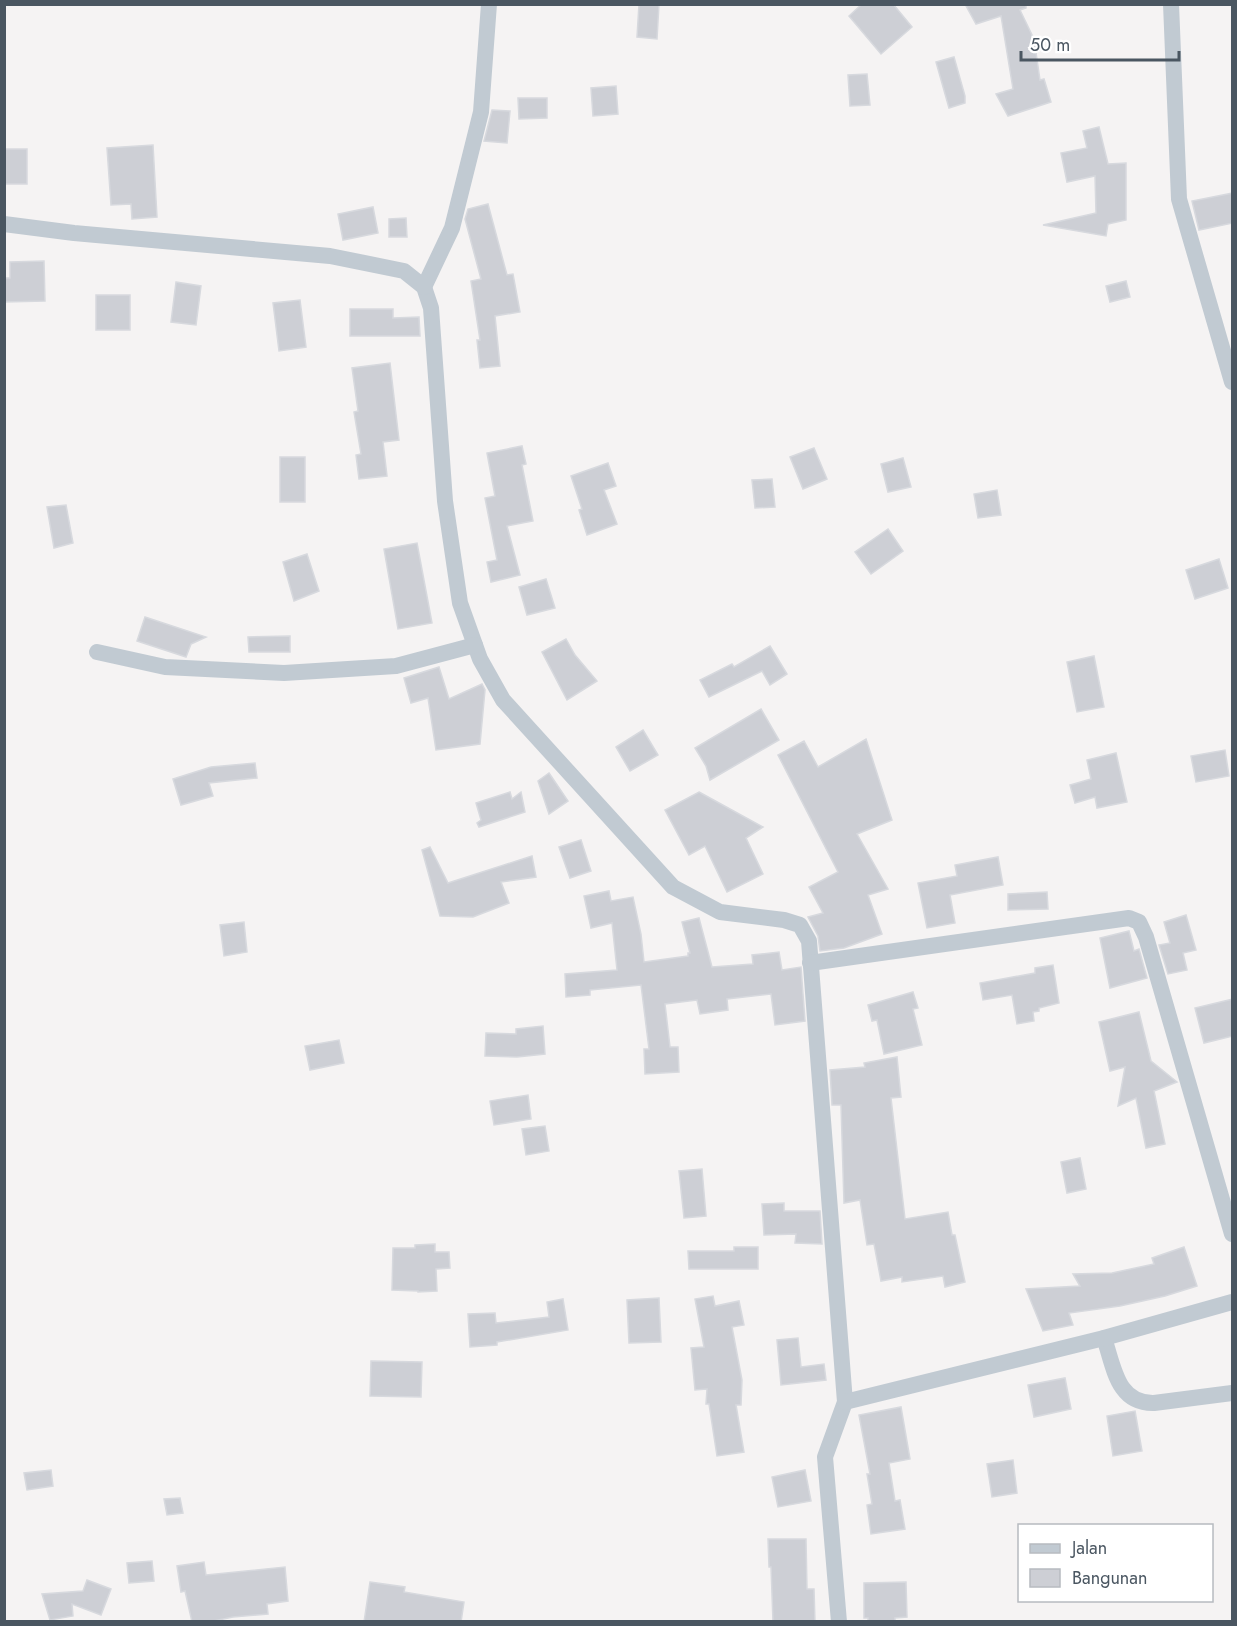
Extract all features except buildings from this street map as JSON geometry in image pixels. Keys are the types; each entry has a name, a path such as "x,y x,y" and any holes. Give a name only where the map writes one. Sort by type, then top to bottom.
{"street":[{"path":"424,287 452,228 481,112 489,4"},
{"path":"1171,4 1179,199 1233,382"},
{"path":"4,224 74,233 330,256 404,271 424,287 431,308 445,501 460,603 480,659 503,700 673,887 720,912 784,920 800,925 809,941 845,1402 825,1457 839,1622"},
{"path":"97,652 165,667 284,673 396,666 475,645"},
{"path":"810,963 1129,918 1139,922 1146,937 1233,1234"},
{"path":"845,1402 1104,1338 1233,1302"},
{"path":"1104,1338 1120,1386 1127,1395 1136,1400 1154,1403 1233,1393"}]}
